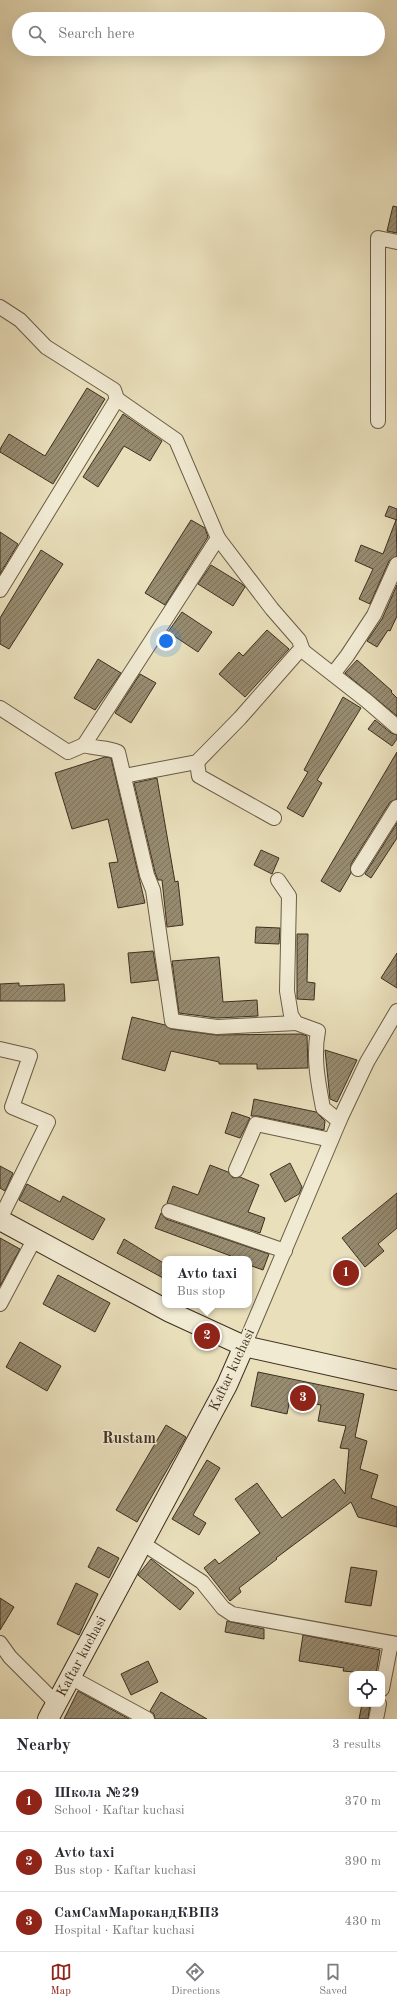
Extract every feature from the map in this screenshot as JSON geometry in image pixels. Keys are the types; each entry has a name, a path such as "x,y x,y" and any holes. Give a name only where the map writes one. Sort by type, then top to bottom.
{"main road":[{"path":"0,1219 162,1308"},
{"path":"163,1308 244,1346 397,1380"},
{"name":"Kaftar kuchasi","path":"52,1711 227,1385 244,1346"}],"street":[{"path":"378,421 378,238 397,242"},
{"path":"0,307 20,320 46,347 114,390 117,399 176,440 218,538 272,609 299,640 303,651 397,727"},
{"path":"0,590 117,399"},
{"path":"0,708 68,752 84,745 218,538"},
{"path":"333,674 347,656 374,615 397,564"},
{"path":"124,776 197,762 240,718 279,671 298,652 303,651"},
{"path":"84,745 97,749 111,749 118,752 146,875 153,890 172,1021 217,1027 296,1024 318,1031 316,1044 317,1076 323,1108 339,1120"},
{"path":"197,762 199,776 274,818"},
{"path":"358,869 397,808"},
{"path":"278,880 289,896 288,991 291,1015 296,1024"},
{"name":"Kaftar kuchasi","path":"244,1346 339,1120 367,1062 397,1011"},
{"path":"0,1049 30,1056 12,1107 48,1122 0,1219"},
{"path":"236,1170 256,1124 331,1140"},
{"path":"169,1211 284,1251"},
{"path":"0,1304 35,1238"},
{"path":"142,1543 202,1582 223,1608 232,1614 394,1643 385,1678"},
{"path":"0,1644 52,1711"},
{"path":"70,1677 147,1719"},
{"path":"376,1719 378,1707"}],"building":[{"path":"393,206 397,207 397,233 387,231"},
{"path":"87,388 105,399 53,484 0,452 0,449 9,434 45,456"},
{"path":"123,414 162,441 150,461 124,446 98,487 83,477"},
{"path":"389,506 397,509 397,520 385,516"},
{"path":"191,520 205,528 208,537 165,605 145,593"},
{"path":"396,520 397,556 389,561 370,604 359,599 373,569 355,561 361,545 383,554"},
{"path":"0,532 18,544 0,574"},
{"path":"41,550 63,564 9,649 0,644 0,618"},
{"path":"211,565 245,587 233,606 198,584"},
{"path":"397,585 397,616 390,631 388,630 377,647 367,641 382,619"},
{"path":"182,612 212,632 198,652 168,632"},
{"path":"267,630 289,649 245,697 219,674 239,652 243,656"},
{"path":"98,659 121,673 95,710 74,698"},
{"path":"357,660 392,691 391,692 397,698 397,716 345,673"},
{"path":"140,674 156,683 131,723 115,713"},
{"path":"343,697 361,708 317,780 322,783 303,817 287,808 308,772 304,770"},
{"path":"375,720 391,733 397,735 397,739 392,746 368,729"},
{"path":"397,752 397,799 390,802 351,864 351,873 340,892 321,881"},
{"path":"105,757 111,758 145,903 118,908 109,863 118,862 108,819 72,829 55,773"},
{"path":"157,778 175,882 178,881 183,925 167,927 162,880 158,880 155,872 134,783"},
{"path":"397,823 397,838 371,878 365,874"},
{"path":"261,850 279,858 272,874 254,865"},
{"path":"256,927 280,928 279,944 255,943"},
{"path":"297,934 308,934 307,982 315,983 314,1000 297,999"},
{"path":"153,951 158,980 131,983 128,953"},
{"path":"397,953 397,988 381,978"},
{"path":"219,957 223,1002 257,1000 258,1016 217,1018 179,1013 172,961"},
{"path":"19,983 19,986 64,984 65,1001 0,1001 0,984"},
{"path":"132,1017 165,1025 171,1029 216,1035 301,1034 307,1036 308,1068 257,1069 257,1064 219,1064 219,1062 171,1051 165,1071 122,1059"},
{"path":"325,1050 357,1060 337,1102 330,1099"},
{"path":"254,1099 316,1112 325,1121 324,1130 258,1116 251,1116"},
{"path":"232,1112 250,1118 240,1138 225,1133"},
{"path":"290,1163 302,1187 299,1194 285,1202 270,1174"},
{"path":"210,1165 228,1172 233,1178 240,1177 259,1185 248,1212 265,1218 260,1233 167,1203 173,1186 198,1195"},
{"path":"0,1166 13,1173 5,1191 0,1188"},
{"path":"27,1184 60,1202 63,1196 105,1219 93,1240 19,1200"},
{"path":"397,1193 397,1228 378,1244 384,1251 365,1267 342,1238"},
{"path":"161,1213 166,1219 269,1254 263,1270 252,1266 252,1256 231,1256 155,1228"},
{"path":"0,1238 20,1249 0,1286"},
{"path":"124,1239 162,1262 162,1277 117,1253"},
{"path":"58,1275 110,1303 95,1332 43,1304"},
{"path":"20,1342 61,1366 47,1391 6,1367"},
{"path":"258,1372 364,1394 355,1437 367,1441 360,1469 378,1475 371,1498 397,1507 397,1527 358,1517 351,1502 276,1558 277,1559 239,1588 241,1592 230,1601 204,1568 215,1559 219,1564 260,1533 235,1499 257,1483 282,1518 334,1479 345,1494 349,1449 340,1448 346,1426 318,1421 321,1405 290,1399 287,1414 251,1406"},
{"path":"166,1425 186,1437 137,1522 116,1510"},
{"path":"207,1460 220,1468 193,1515 206,1523 199,1535 172,1519"},
{"path":"98,1547 119,1558 109,1578 88,1567"},
{"path":"151,1559 194,1593 180,1610 138,1575"},
{"path":"351,1567 377,1571 371,1606 345,1602"},
{"path":"76,1583 98,1594 79,1635 57,1624"},
{"path":"0,1598 14,1607 0,1630"},
{"path":"227,1621 264,1629 264,1639 225,1632"},
{"path":"303,1635 380,1650 376,1671 343,1671 344,1668 299,1661"},
{"path":"148,1661 158,1682 131,1695 121,1674"},
{"path":"78,1691 129,1719 64,1719"},
{"path":"161,1692 207,1719 155,1719 154,1714 150,1711"},
{"path":"361,1707 370,1707 368,1719 359,1719"}],"place":[{"name":"Школа №29","path":"346,1273"},
{"name":"Avto taxi","path":"207,1336"},
{"name":"СамСамМарокандКВП3","path":"303,1398"}],"district":[{"name":"Rustam","path":"129,1439"}]}
